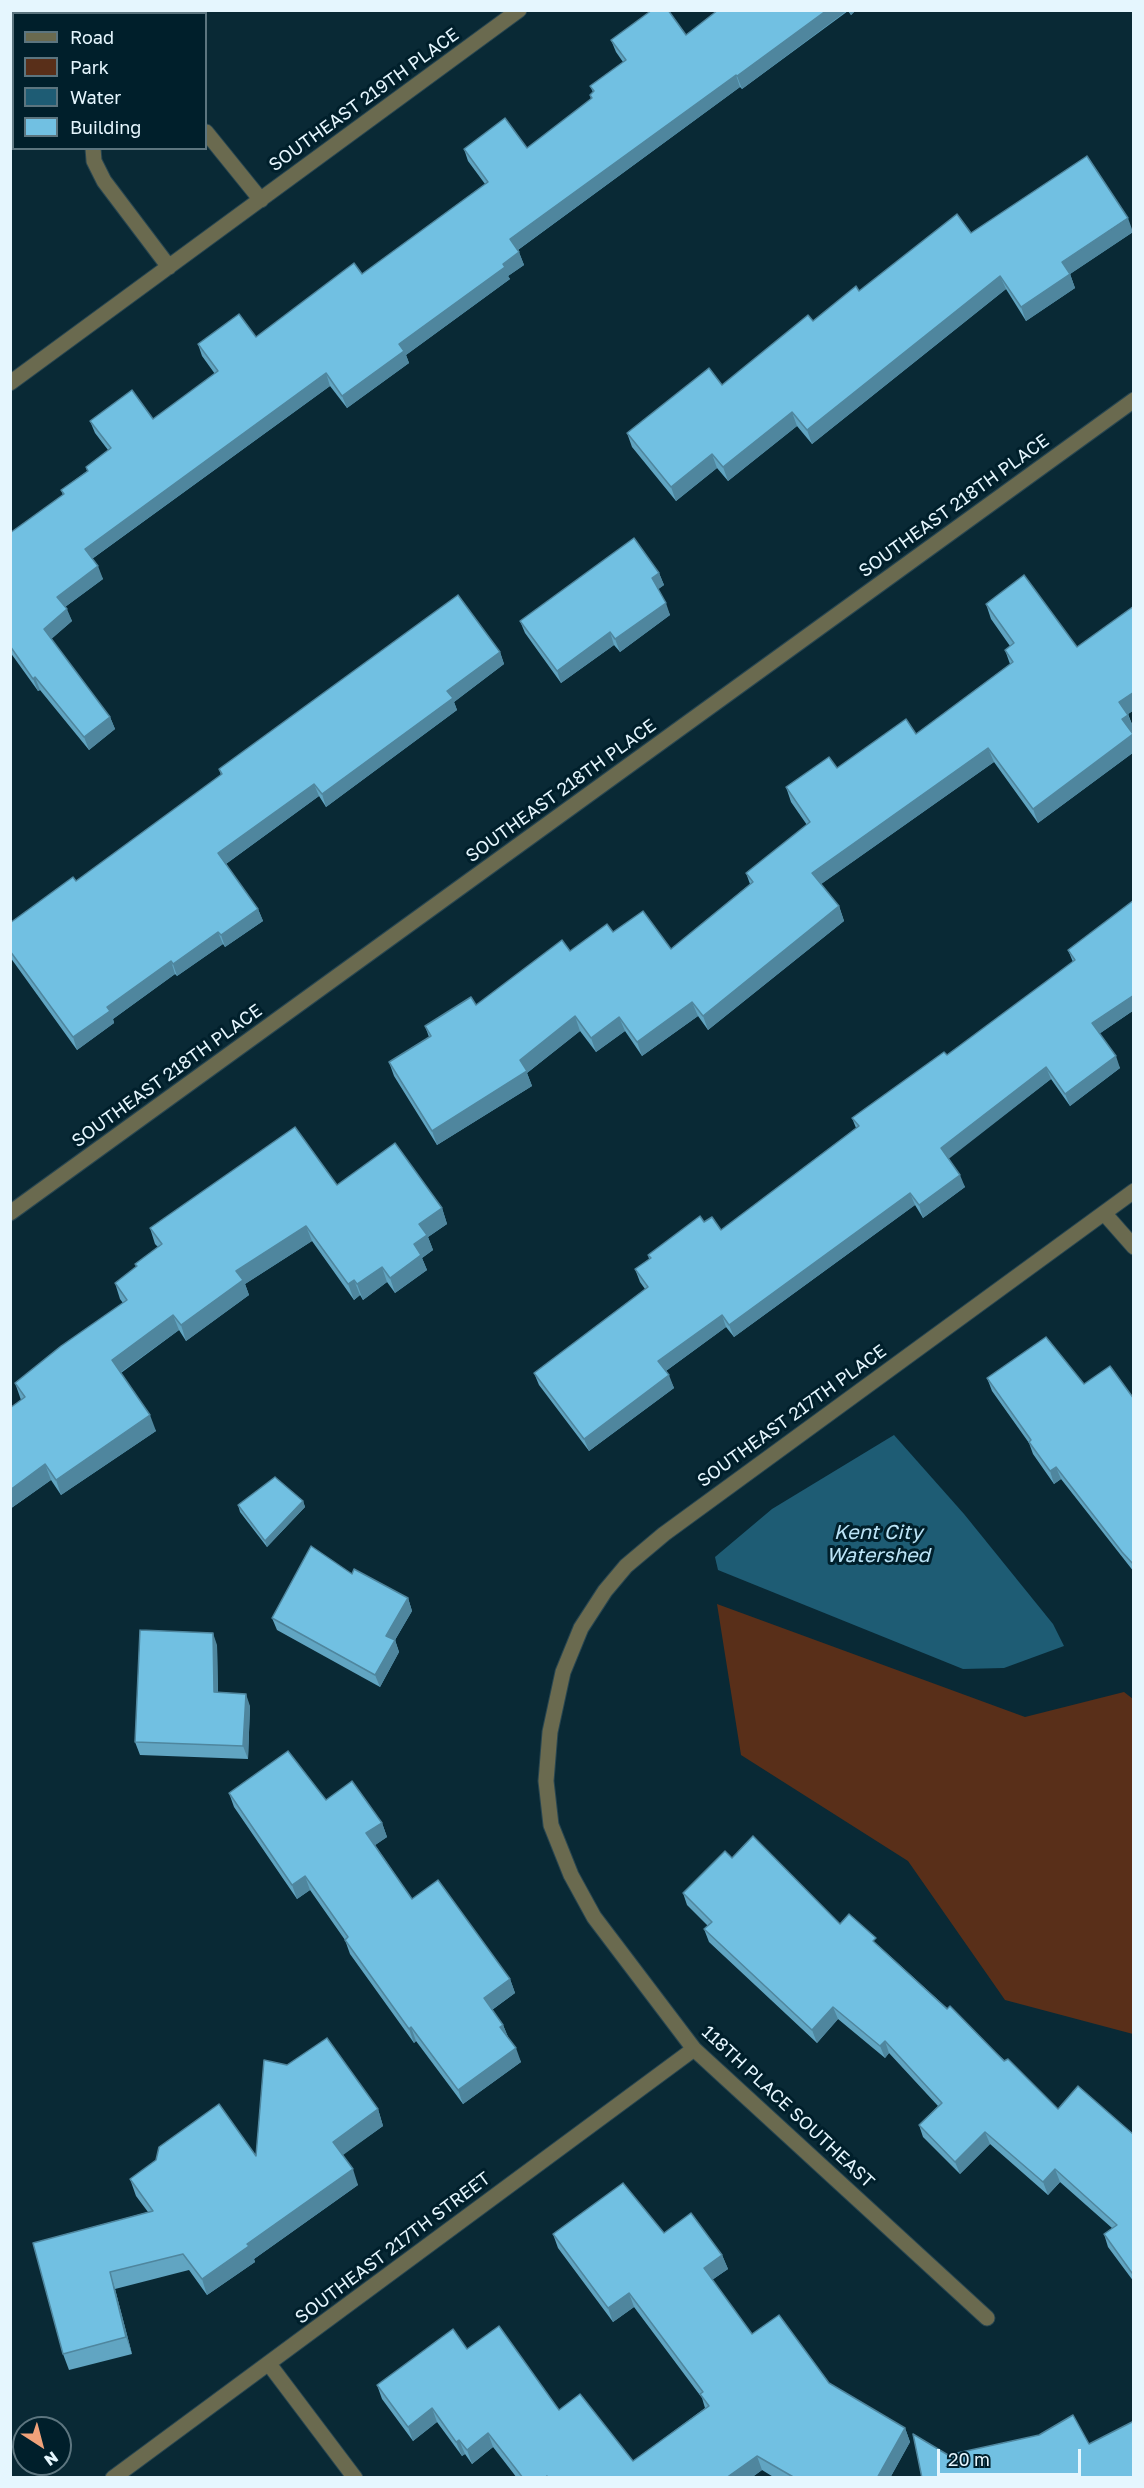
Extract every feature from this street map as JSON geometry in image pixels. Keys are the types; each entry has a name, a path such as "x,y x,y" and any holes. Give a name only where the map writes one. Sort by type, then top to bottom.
{"street":[{"name":"SOUTHEAST 219TH PLACE","path":"10,383 519,10"},
{"path":"207,133 261,200"},
{"path":"93,150 94,161 104,181 169,267"},
{"name":"SOUTHEAST 218TH PLACE","path":"10,1213 1134,400"},
{"name":"SOUTHEAST 217TH PLACE","path":"550,1731 563,1672 581,1628 626,1566 674,1527 1134,1191"},
{"path":"1104,1213 1134,1247"},
{"name":"118TH PLACE SOUTHEAST","path":"550,1731 546,1782 551,1825 571,1875 594,1917 694,2049 987,2318"},
{"name":"SOUTHEAST 217TH STREET","path":"113,2478 694,2049"},
{"path":"269,2364 355,2478"}],"green space":[{"path":"717,1604 1025,1717 1124,1692 1133,1699 1133,2034 1005,2000 908,1861 741,1755"}],"water":[{"name":"Kent City Watershed","path":"894,1435 964,1514 1053,1624 1064,1646 1004,1668 963,1669 718,1570 715,1557 772,1509"}],"building":[{"path":"10,10 32,10 33,12 12,12 12,53 10,54"},
{"path":"652,10 668,10 686,35 718,10 827,10 510,239 519,252 503,264 505,267 399,344 404,351 342,396 326,373 85,549 98,566 57,597 67,609 44,629 110,717 84,737 35,677 33,679 10,646 10,533 64,494 61,490 88,471 86,467 111,448 90,421 132,390 153,419 218,371 198,344 239,314 256,337 354,263 362,274 488,182 464,149 505,118 527,148 592,98 590,95 594,91 590,86 626,60 611,40"},
{"path":"1087,156 1128,218 1062,262 1070,274 1021,307 1000,276 807,430 792,412 723,467 712,454 671,487 627,433 709,368 722,385 808,315 813,321 856,286 859,291 957,214 971,233"},
{"path":"634,538 659,573 652,578 666,603 615,639 610,632 557,671 520,621"},
{"path":"1024,575 1077,647 1134,606 1134,692 1119,702 1128,715 1122,719 1133,734 1033,809 988,748 812,873 839,906 703,1016 692,1002 637,1042 619,1017 591,1038 575,1016 520,1060 527,1071 432,1131 389,1062 431,1036 425,1026 471,997 476,1005 562,940 570,951 607,924 613,932 643,911 671,949 753,882 746,873 810,822 786,787 829,757 837,768 906,719 916,734 1013,662 1005,650 1014,643 986,604"},
{"path":"458,595 500,652 447,691 453,698 322,794 314,784 218,853 258,909 221,935 218,932 173,964 171,961 107,1007 110,1011 73,1037 10,951 10,923 73,877 76,881 222,774 219,769"},
{"path":"1134,900 1134,995 1092,1023 1116,1056 1065,1094 1046,1067 941,1148 960,1175 919,1205 910,1193 729,1325 722,1315 658,1361 669,1375 584,1439 534,1373 648,1287 635,1269 651,1258 648,1255 700,1216 704,1222 712,1217 721,1230 859,1126 852,1118 944,1052 947,1055 1075,960 1068,950"},
{"path":"295,1127 337,1185 395,1143 442,1208 419,1224 427,1235 414,1244 421,1255 390,1278 382,1267 357,1284 354,1280 348,1284 306,1226 236,1271 243,1280 181,1325 173,1315 112,1360 150,1415 56,1480 45,1464 10,1490 10,1408 25,1397 15,1383 61,1346 127,1300 115,1283 137,1266 135,1264 162,1244 150,1228"},
{"path":"1046,1337 1084,1384 1110,1366 1134,1399 1134,1565 1056,1467 1050,1471 987,1378"},
{"path":"275,1477 303,1501 265,1541 238,1505"},
{"path":"311,1546 352,1574 354,1569 408,1598 386,1636 395,1640 375,1675 272,1618"},
{"path":"140,1630 213,1633 214,1692 246,1694 243,1746 135,1742"},
{"path":"288,1751 326,1800 352,1781 382,1823 366,1833 412,1899 438,1880 510,1979 484,1998 503,2025 500,2027 516,2048 458,2090 411,2027 409,2029 345,1940 348,1937 305,1876 292,1885 229,1793"},
{"path":"753,1836 840,1924 849,1914 876,1938 873,1941 947,2009 950,2006 1004,2061 1008,2059 1058,2109 1078,2086 1134,2135 1134,2272 1132,2273 1104,2234 1117,2225 1055,2169 1043,2182 985,2132 955,2162 919,2125 942,2103 885,2041 880,2046 833,2007 812,2030 704,1929 712,1922 683,1893 725,1851 732,1858"},
{"path":"327,2038 378,2109 333,2142 353,2169 202,2279 183,2254 110,2272 126,2337 63,2354 33,2243 153,2211 130,2179 156,2160 159,2147 219,2104 256,2156 264,2060 287,2065"},
{"path":"623,2183 664,2233 691,2213 722,2255 704,2268 752,2334 779,2315 829,2383 905,2428 877,2478 795,2478 757,2456 726,2478 548,2478 547,2476 545,2478 523,2478 488,2433 467,2450 459,2440 456,2442 432,2408 408,2427 377,2385 453,2329 467,2349 499,2326 559,2410 580,2394 633,2461 709,2406 700,2394 703,2392 629,2293 608,2308 553,2234"},
{"path":"1073,2415 1089,2444 1134,2421 1134,2478 922,2478 913,2434 948,2455 1039,2435"}]}
